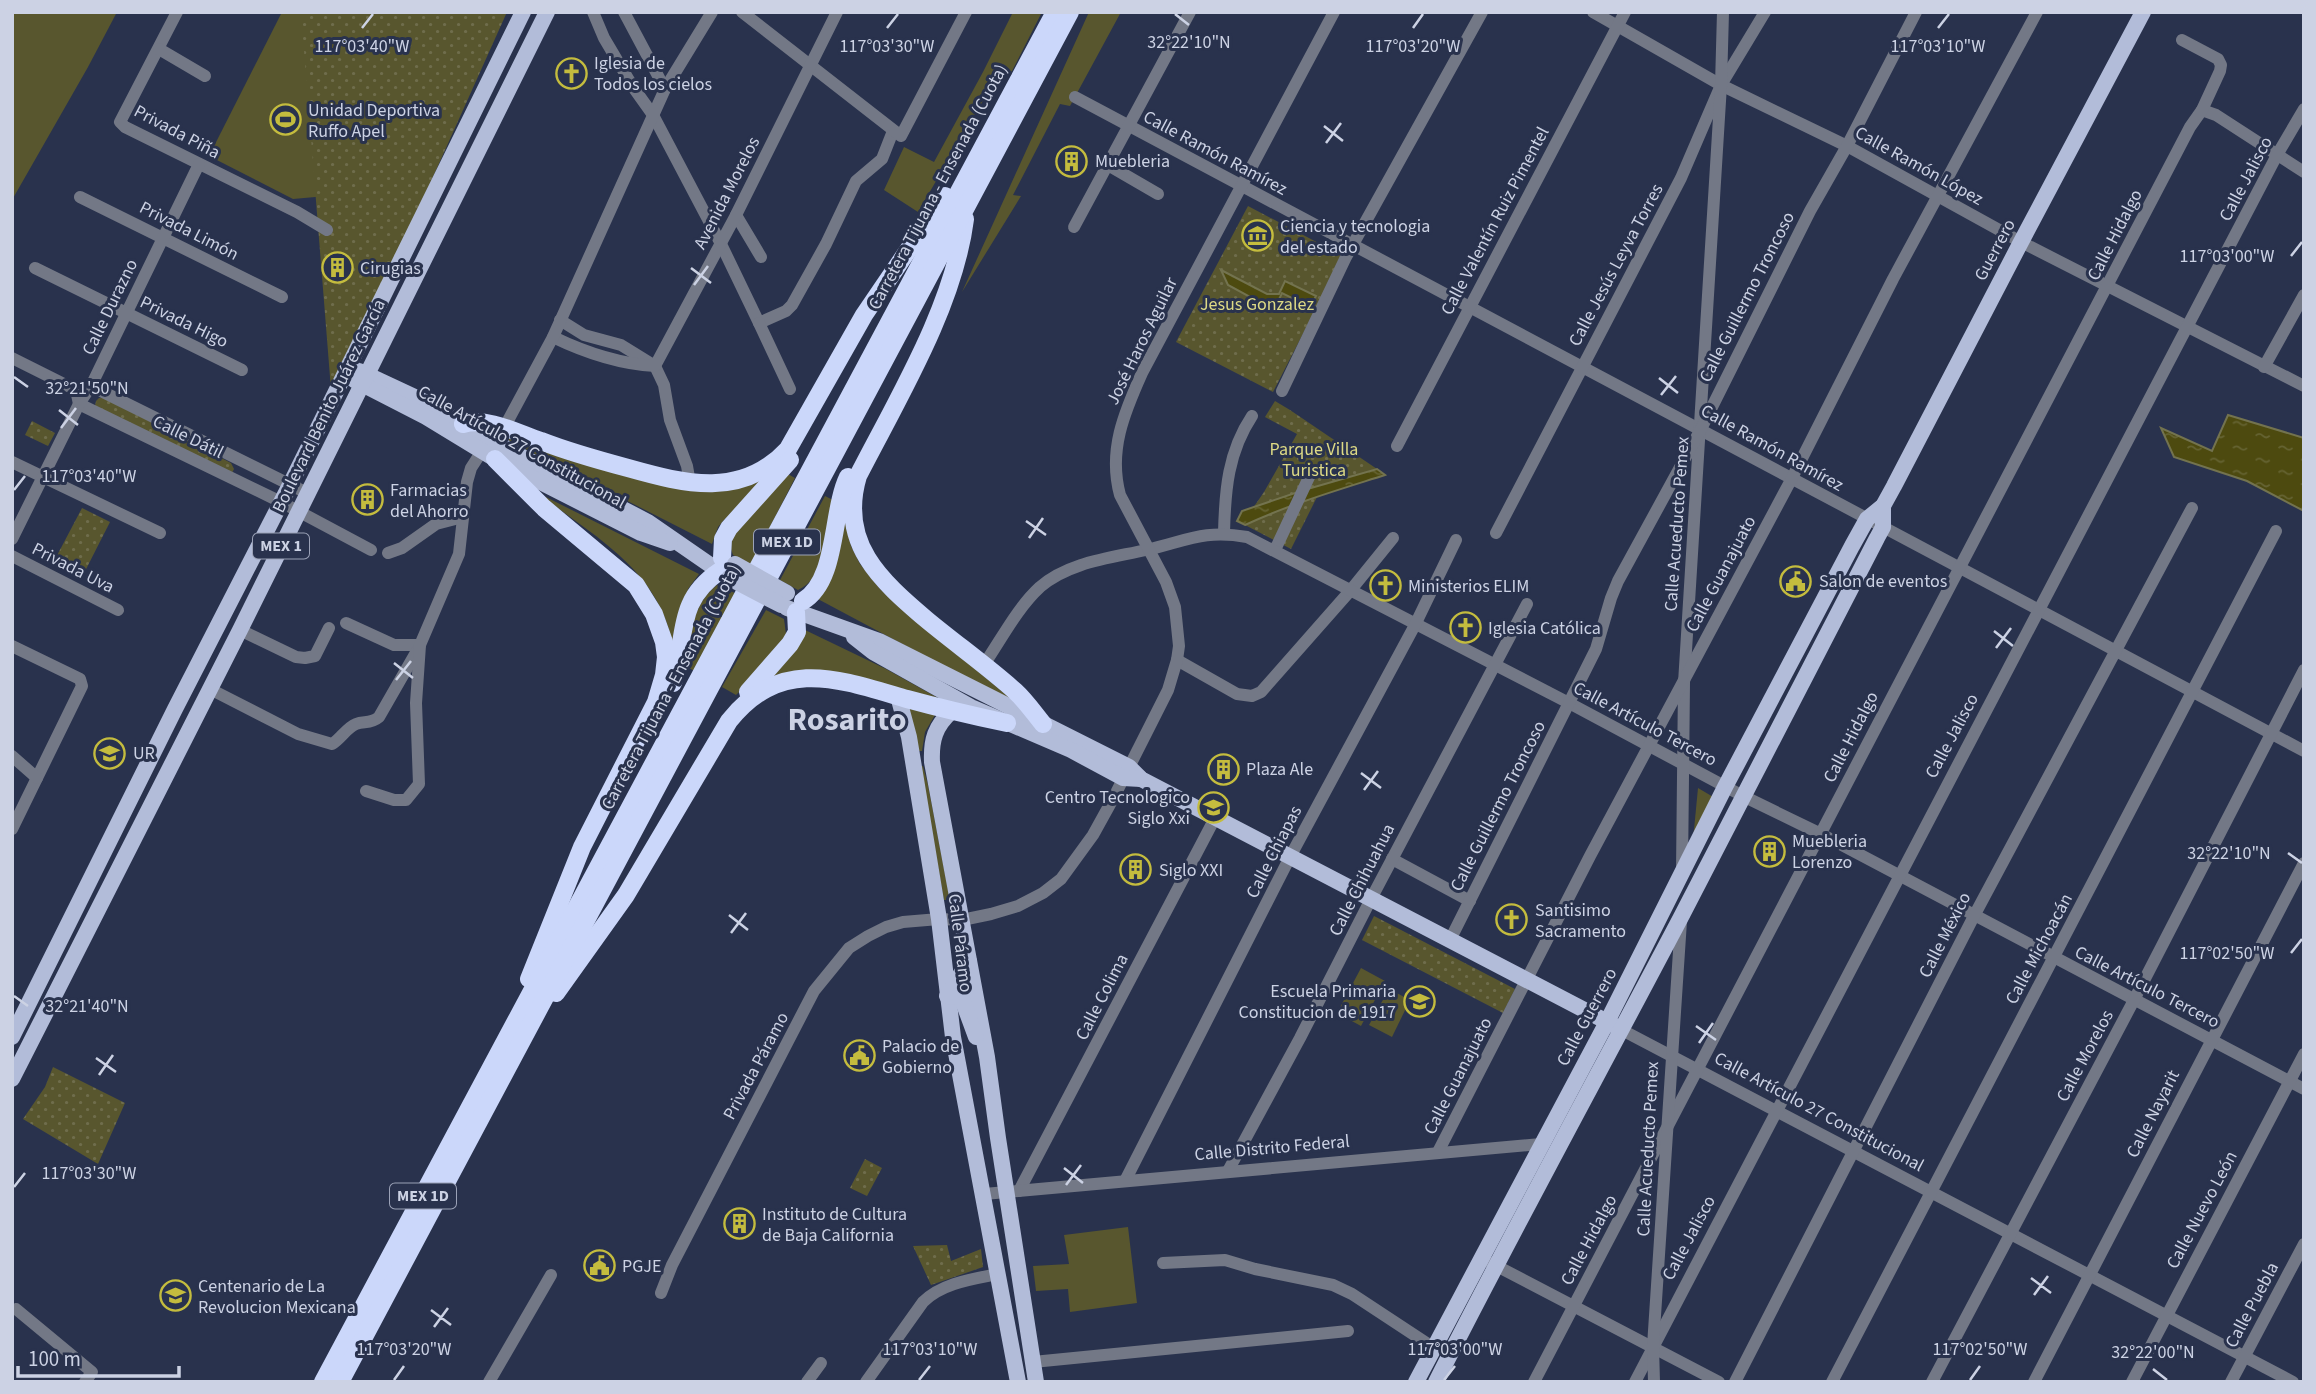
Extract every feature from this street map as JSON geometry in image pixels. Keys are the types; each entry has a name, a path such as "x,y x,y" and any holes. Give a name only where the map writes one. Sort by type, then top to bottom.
{"highway":[{"name":"Carretera Tijuana - Ensenada (Cuota)","path":"340,1382 736,611 1055,12"},
{"name":"Carretera Tijuana - Ensenada (Cuota)","path":"323,1382 528,1012 1070,12"},
{"path":"463,424 476,422 504,428 567,451 690,483 706,485 733,482 763,469 781,457 798,434 847,344 890,276 944,198 969,170"},
{"path":"967,206 953,276 913,367 858,475 852,494 852,520 871,564 886,584 1016,692 1042,724"},
{"path":"564,892 669,695 692,599 699,588 726,568 723,539 729,528 801,447 873,315 890,276"},
{"path":"626,895 649,847 718,726 790,644 797,632 792,603 817,590 823,577 844,485 933,307 953,276"},
{"path":"488,455 544,508 636,585 654,614 664,642 666,657 656,702 582,847 533,968 528,1012"},
{"path":"528,1012 567,979 626,895 724,728 740,706 756,694 783,681 819,678 854,682 952,711 1007,723"}],"main road":[{"name":"Boulevard Benito Juárez García","path":"12,1079 240,630 547,12"},
{"name":"Guerrero","path":"1883,527 1884,506 2143,12"},
{"name":"Boulevard Benito Juárez García","path":"12,1037 290,485 520,18"},
{"path":"519,67 525,43 520,18"},
{"name":"Calle Artículo 27 Constitucional","path":"345,371 404,392 648,522 685,548"},
{"name":"Calle Artículo 27 Constitucional","path":"365,379 488,455 641,533 685,548 844,629 879,641 1042,724 1126,772"},
{"name":"Guerrero","path":"1867,519 1884,506"},
{"name":"Calle Guerrero","path":"1416,1382 1488,1261 1614,1026 1682,871 1867,519"},
{"name":"Calle Guerrero","path":"1436,1382 1541,1144 1681,918 1883,527"},
{"name":"Calle Artículo 27 Constitucional","path":"844,629 873,652 971,707 1141,779 1614,1026"},
{"name":"Calle Páramo","path":"898,696 909,737 939,919 947,996 984,1194"},
{"name":"Calle Páramo","path":"952,711 936,729 932,762 1013,1192"},
{"path":"969,961 947,996 962,999 975,1035 988,1057"},
{"path":"1013,1192 1036,1382"},
{"path":"984,1194 1018,1382"}],"street":[{"name":"Privada Piña","path":"177,12 120,122 327,230"},
{"path":"593,12 604,38 653,116 722,244 790,389"},
{"path":"624,12 665,89"},
{"path":"504,428 553,337 665,89 712,12"},
{"path":"742,12 897,134"},
{"name":"Avenida Morelos","path":"655,366 722,244 837,12"},
{"path":"759,323 786,311 792,305 826,244 856,181 881,159 966,12"},
{"path":"1074,227 1190,12"},
{"name":"José Haros Aguilar","path":"939,919 962,920 991,914 1028,901 1061,879 1093,835 1168,690 1177,660 1179,632 1175,607 1166,582 1118,488 1115,459 1118,432 1142,373 1334,12"},
{"path":"1282,391 1353,246 1482,12"},
{"name":"Calle Ramón López","path":"1593,12 1721,85 1847,146 2021,242 2304,386"},
{"name":"Calle Valentín Ruiz Pimentel","path":"1396,446 1625,12"},
{"name":"Calle Acueducto Pemex","path":"1682,871 1684,683 1721,85 1723,12"},
{"name":"Calle Jesús Leyva Torres","path":"1496,533 1681,178 1721,85 1765,12"},
{"name":"Calle Guillermo Troncoso","path":"1450,940 1602,635 1618,581 1700,429 1804,222 1847,146 1916,12"},
{"name":"Calle Guanajuato","path":"1438,1153 1649,746 1791,480 1881,301 2037,12"},
{"name":"Calle Hidalgo","path":"1534,1382 2190,127 2202,110 2221,65 2218,59 2182,40"},
{"path":"159,49 205,76"},
{"name":"Calle Ramón Ramírez","path":"1075,97 1241,188 2304,751"},
{"name":"Calle Jalisco","path":"1635,1382 1898,876 2304,108"},
{"path":"2202,110 2216,115 2304,172"},
{"name":"Calle Durazno","path":"12,539 79,404 91,386 199,164"},
{"path":"1108,165 1158,194"},
{"name":"Privada Limón","path":"80,197 282,297"},
{"path":"736,215 761,257"},
{"name":"Privada Higo","path":"35,268 242,370"},
{"path":"2264,367 2304,295"},
{"path":"560,320 584,335 621,345 655,366 664,385 670,420 687,466 690,483"},
{"path":"553,337 571,346 635,365 655,366"},
{"path":"12,358 76,390 91,386"},
{"name":"Calle Dátil","path":"91,386 307,493"},
{"path":"76,390 79,404"},
{"name":"Calle Dátil","path":"79,404 281,502 371,550"},
{"path":"1224,533 1229,464 1252,416"},
{"path":"210,689 298,734 332,744 354,725 374,722 379,718 420,645 459,554 471,468 488,455"},
{"path":"232,478 242,460"},
{"path":"12,462 160,533"},
{"path":"1275,550 1310,475"},
{"name":"Calle México","path":"1735,1382 1974,916 2192,508"},
{"path":"387,553 402,548 436,524 463,517"},
{"name":"Calle Michoacán","path":"1832,1382 2276,531"},
{"name":"Calle Artículo Tercero","path":"983,666 1026,603 1042,586 1077,567 1201,535 1224,533 1247,537 1821,834 2304,1089"},
{"path":"1177,660 1237,694 1256,695 1350,591 1393,538"},
{"name":"Calle Chiapas","path":"1125,1181 1290,857 1415,625 1456,540"},
{"name":"Privada Uva","path":"12,556 118,610"},
{"name":"Calle Chihuahua","path":"1228,1171 1527,604"},
{"path":"346,623 394,645 420,645"},
{"path":"240,630 296,657 305,658 315,656 329,628"},
{"path":"366,791 394,800 406,800 419,784 416,703 420,645"},
{"path":"12,646 82,681 82,686 12,829"},
{"name":"Calle Morelos","path":"1932,1382 2134,1000 2304,670"},
{"path":"12,756 37,778"},
{"name":"Calle Colima","path":"1013,1192 1215,818"},
{"path":"1392,859 1470,901"},
{"name":"Calle Nayarit","path":"2034,1382 2304,863"},
{"name":"Calle Acueducto Pemex","path":"1654,1382 1653,1346 1681,918"},
{"name":"Privada Páramo","path":"661,1293 672,1265 814,991 849,948 876,932 902,922 939,919"},
{"name":"Calle Artículo 27 Constitucional","path":"1614,1026 2293,1382"},
{"name":"Calle Nuevo León","path":"2132,1382 2304,1054"},
{"name":"Calle Distrito Federal","path":"984,1194 1541,1144"},
{"name":"Calle Puebla","path":"2231,1382 2304,1244"},
{"path":"1163,1263 1225,1260 1333,1285 1352,1294 1434,1348"},
{"path":"1488,1261 1719,1382"},
{"path":"866,1382 930,1294 998,1273"},
{"path":"494,1381 551,1275"},
{"path":"16,1309 88,1377"},
{"path":"1033,1362 1348,1331"},
{"path":"807,1382 821,1363"}],"green space":[{"path":"12,12 117,12 12,200"},
{"name":"Unidad Deportiva Ruffo Apel","path":"282,12 335,12 349,194 293,199 209,156"},
{"path":"301,12 507,12 332,402"},
{"path":"1013,12 1042,12 1012,71 991,87 918,212 884,190 904,147 934,162"},
{"path":"1089,12 1121,12 1070,106 1060,104 1013,195 1021,196 962,292"},
{"name":"Jesus Gonzalez","path":"1248,206 1343,256 1273,392 1176,342"},
{"path":"99,398 105,398 231,463 234,469 232,473 95,406"},
{"name":"Parque Villa Turistica","path":"1275,401 1377,469 1253,508 1297,434 1265,417"},
{"path":"32,421 55,433 48,446 25,435"},
{"path":"488,430 682,485 777,471 724,520 718,527 712,544"},
{"path":"786,473 795,478 751,564 733,555 732,532"},
{"path":"536,492 699,574 688,589 676,658 664,616 641,578 609,546"},
{"path":"825,496 835,501 825,552 815,575 798,590 780,580"},
{"name":"Parque Villa Turistica","path":"1317,497 1291,549 1245,525 1266,515"},
{"path":"82,508 110,522 81,579 52,565"},
{"path":"845,521 851,546 860,564 880,589 1022,708 816,598 833,573"},
{"path":"717,585 737,594 696,672 684,665 690,632 702,601"},
{"path":"766,610 784,619 784,640 761,671 736,695 722,687"},
{"path":"803,629 886,669 956,708 845,675 760,685"},
{"path":"907,707 935,715 925,732 922,751 917,751"},
{"path":"923,766 950,900 944,900 920,767"},
{"path":"1698,788 1715,798 1693,840"},
{"path":"1374,916 1515,989 1503,1013 1362,940"},
{"path":"1361,968 1385,981 1361,1026 1337,1013"},
{"path":"1389,989 1410,1000 1392,1037 1369,1025"},
{"path":"53,1067 125,1103 98,1164 23,1119 45,1087"},
{"path":"865,1159 882,1168 867,1196 850,1188"},
{"path":"1128,1227 1137,1303 1070,1312 1068,1289 1036,1291 1033,1266 1069,1264 1064,1235"},
{"path":"947,1245 951,1261 981,1249 983,1267 931,1285 913,1246"}],"water":[{"path":"1221,270 1267,294 1279,294 1285,281 1316,296 1310,307 1282,293 1274,310 1228,285"},
{"path":"2228,415 2304,438 2304,511 2247,481 2174,457 2161,428 2212,451"},
{"path":"1377,469 1385,475 1297,504 1245,525 1237,521 1242,511"}],"place":[{"name":"Iglesia de Todos los cielos","path":"571,73"},
{"name":"Unidad Deportiva Ruffo Apel","path":"285,120"},
{"name":"Muebleria","path":"1072,161"},
{"name":"Ciencia y tecnologia del estado","path":"1257,236"},
{"name":"Cirugias","path":"337,268"},
{"name":"Farmacias del Ahorro","path":"367,500"},
{"name":"Salon de eventos","path":"1796,581"},
{"name":"Ministerios ELIM","path":"1385,586"},
{"name":"Iglesia Católica","path":"1465,628"},
{"name":"UR","path":"110,753"},
{"name":"Plaza Ale","path":"1223,769"},
{"name":"Centro Tecnologico Siglo Xxi","path":"1213,807"},
{"name":"Muebleria Lorenzo","path":"1769,851"},
{"name":"Siglo XXI","path":"1136,870"},
{"name":"Santisimo Sacramento","path":"1512,920"},
{"name":"Escuela Primaria Constitucion de 1917","path":"1419,1001"},
{"name":"Palacio de Gobierno","path":"859,1056"},
{"name":"Instituto de Cultura de Baja California","path":"739,1224"},
{"name":"PGJE","path":"599,1266"},
{"name":"Centenario de La Revolucion Mexicana","path":"175,1296"}],"district":[{"name":"Rosarito","path":"847,720"}]}
